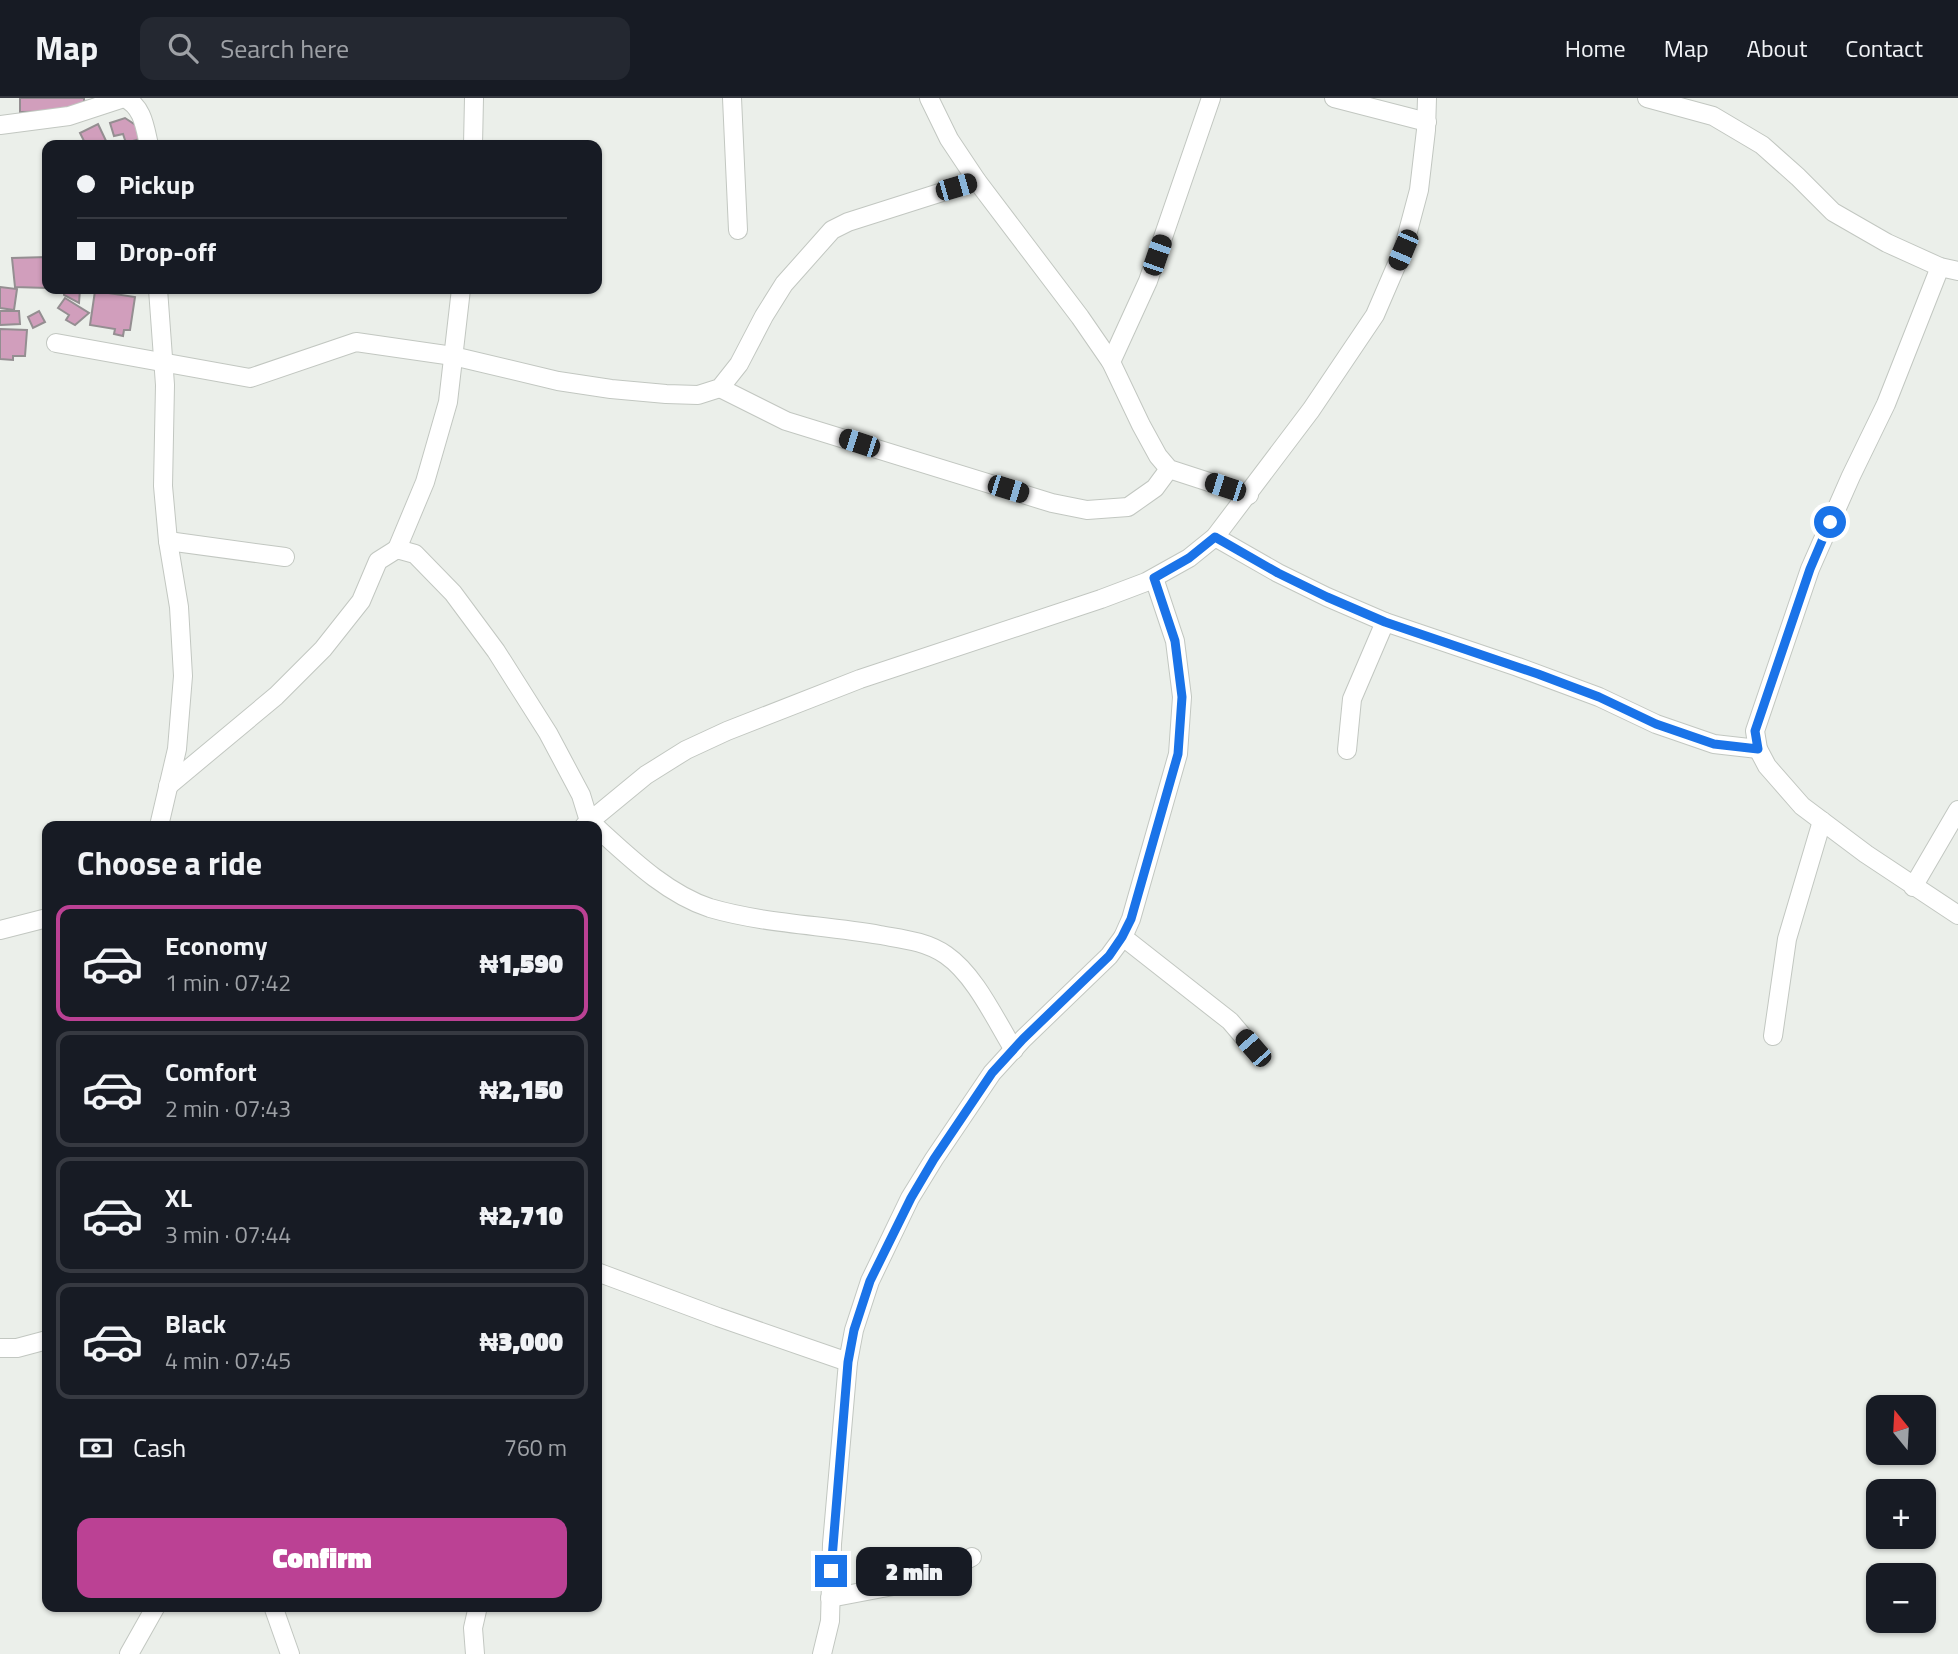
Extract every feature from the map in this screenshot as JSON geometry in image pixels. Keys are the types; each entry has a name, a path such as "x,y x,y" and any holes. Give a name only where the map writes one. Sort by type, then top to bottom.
{"street":[{"path":"0,125 69,116 124,98 134,102 142,117 148,140"},
{"path":"473,140 474,98"},
{"path":"732,98 738,230"},
{"path":"929,98 949,139 977,181 1111,362 1158,456 1169,469 1249,495"},
{"path":"1111,362 1148,281 1211,98"},
{"path":"1334,98 1427,122"},
{"path":"595,821 646,775 686,750 727,731 860,679 1101,599 1154,578 1189,558 1215,537 1311,410 1375,315 1403,250 1419,190 1427,98"},
{"path":"1647,98 1713,116 1762,145 1833,212 1887,243 1940,267 1958,271"},
{"path":"56,343 250,379 356,342 453,356 532,376 611,389 698,395 720,388 739,365 764,316 784,285 832,230 848,222 977,181"},
{"path":"1940,267 1886,404 1810,569 1755,731 1758,749 1768,766 1802,806 1913,887 1958,915"},
{"path":"158,294 165,385 163,486 179,607 183,676 177,748 160,821"},
{"path":"169,786 276,696 323,649 361,601 378,561 397,549 425,482 448,402 460,294"},
{"path":"720,388 786,421 1052,503 1087,510 1128,507 1155,488 1169,469"},
{"path":"1215,537 1278,573 1385,622 1599,697 1656,724 1714,744 1758,749"},
{"path":"169,541 285,557"},
{"path":"397,549 415,554 453,593 496,652 548,733 581,795 590,821"},
{"path":"822,1654 830,1621 832,1544 848,1362 854,1330 870,1281 911,1198 992,1073 1109,956 1131,919 1179,743 1182,697 1175,641 1154,578"},
{"path":"1348,750 1352,699 1385,622"},
{"path":"1913,887 1958,810"},
{"path":"1773,1036 1787,939 1822,821"},
{"path":"602,834 645,870 676,891 707,907 766,919 894,937 922,943 944,953 961,967 1014,1050"},
{"path":"0,930 42,919"},
{"path":"1122,937 1230,1021 1253,1048"},
{"path":"602,1274 848,1362"},
{"path":"0,1349 42,1341"},
{"path":"830,1598 930,1579 972,1557"},
{"path":"129,1654 153,1612"},
{"path":"275,1612 290,1654"},
{"path":"475,1654 473,1628 477,1612"}],"building":[{"path":"20,98 84,98 84,111 20,112"},
{"path":"125,118 140,128 143,138 125,140 123,134 114,136 110,123"},
{"path":"98,124 106,140 84,140 80,133"},
{"path":"42,257 42,288 15,287 12,258"},
{"path":"0,287 17,289 14,310 0,308"},
{"path":"80,294 79,303 64,295"},
{"path":"95,294 135,297 130,330 124,330 123,336 114,334 115,329 90,325"},
{"path":"65,298 89,313 75,325 66,320 69,315 58,308"},
{"path":"0,311 19,311 20,324 0,325"},
{"path":"39,311 45,322 33,328 28,317"},
{"path":"0,329 27,330 25,356 13,356 13,360 0,359"}],"route":[{"path":"831,1571 848,1362 854,1330 870,1281 911,1198 992,1073 1023,1039 1109,956 1131,919 1178,754 1182,697 1175,641 1154,578 1189,558 1215,537 1278,573 1385,622 1538,674 1599,697 1656,724 1714,744 1758,749 1755,731 1810,569 1830,522"}]}
